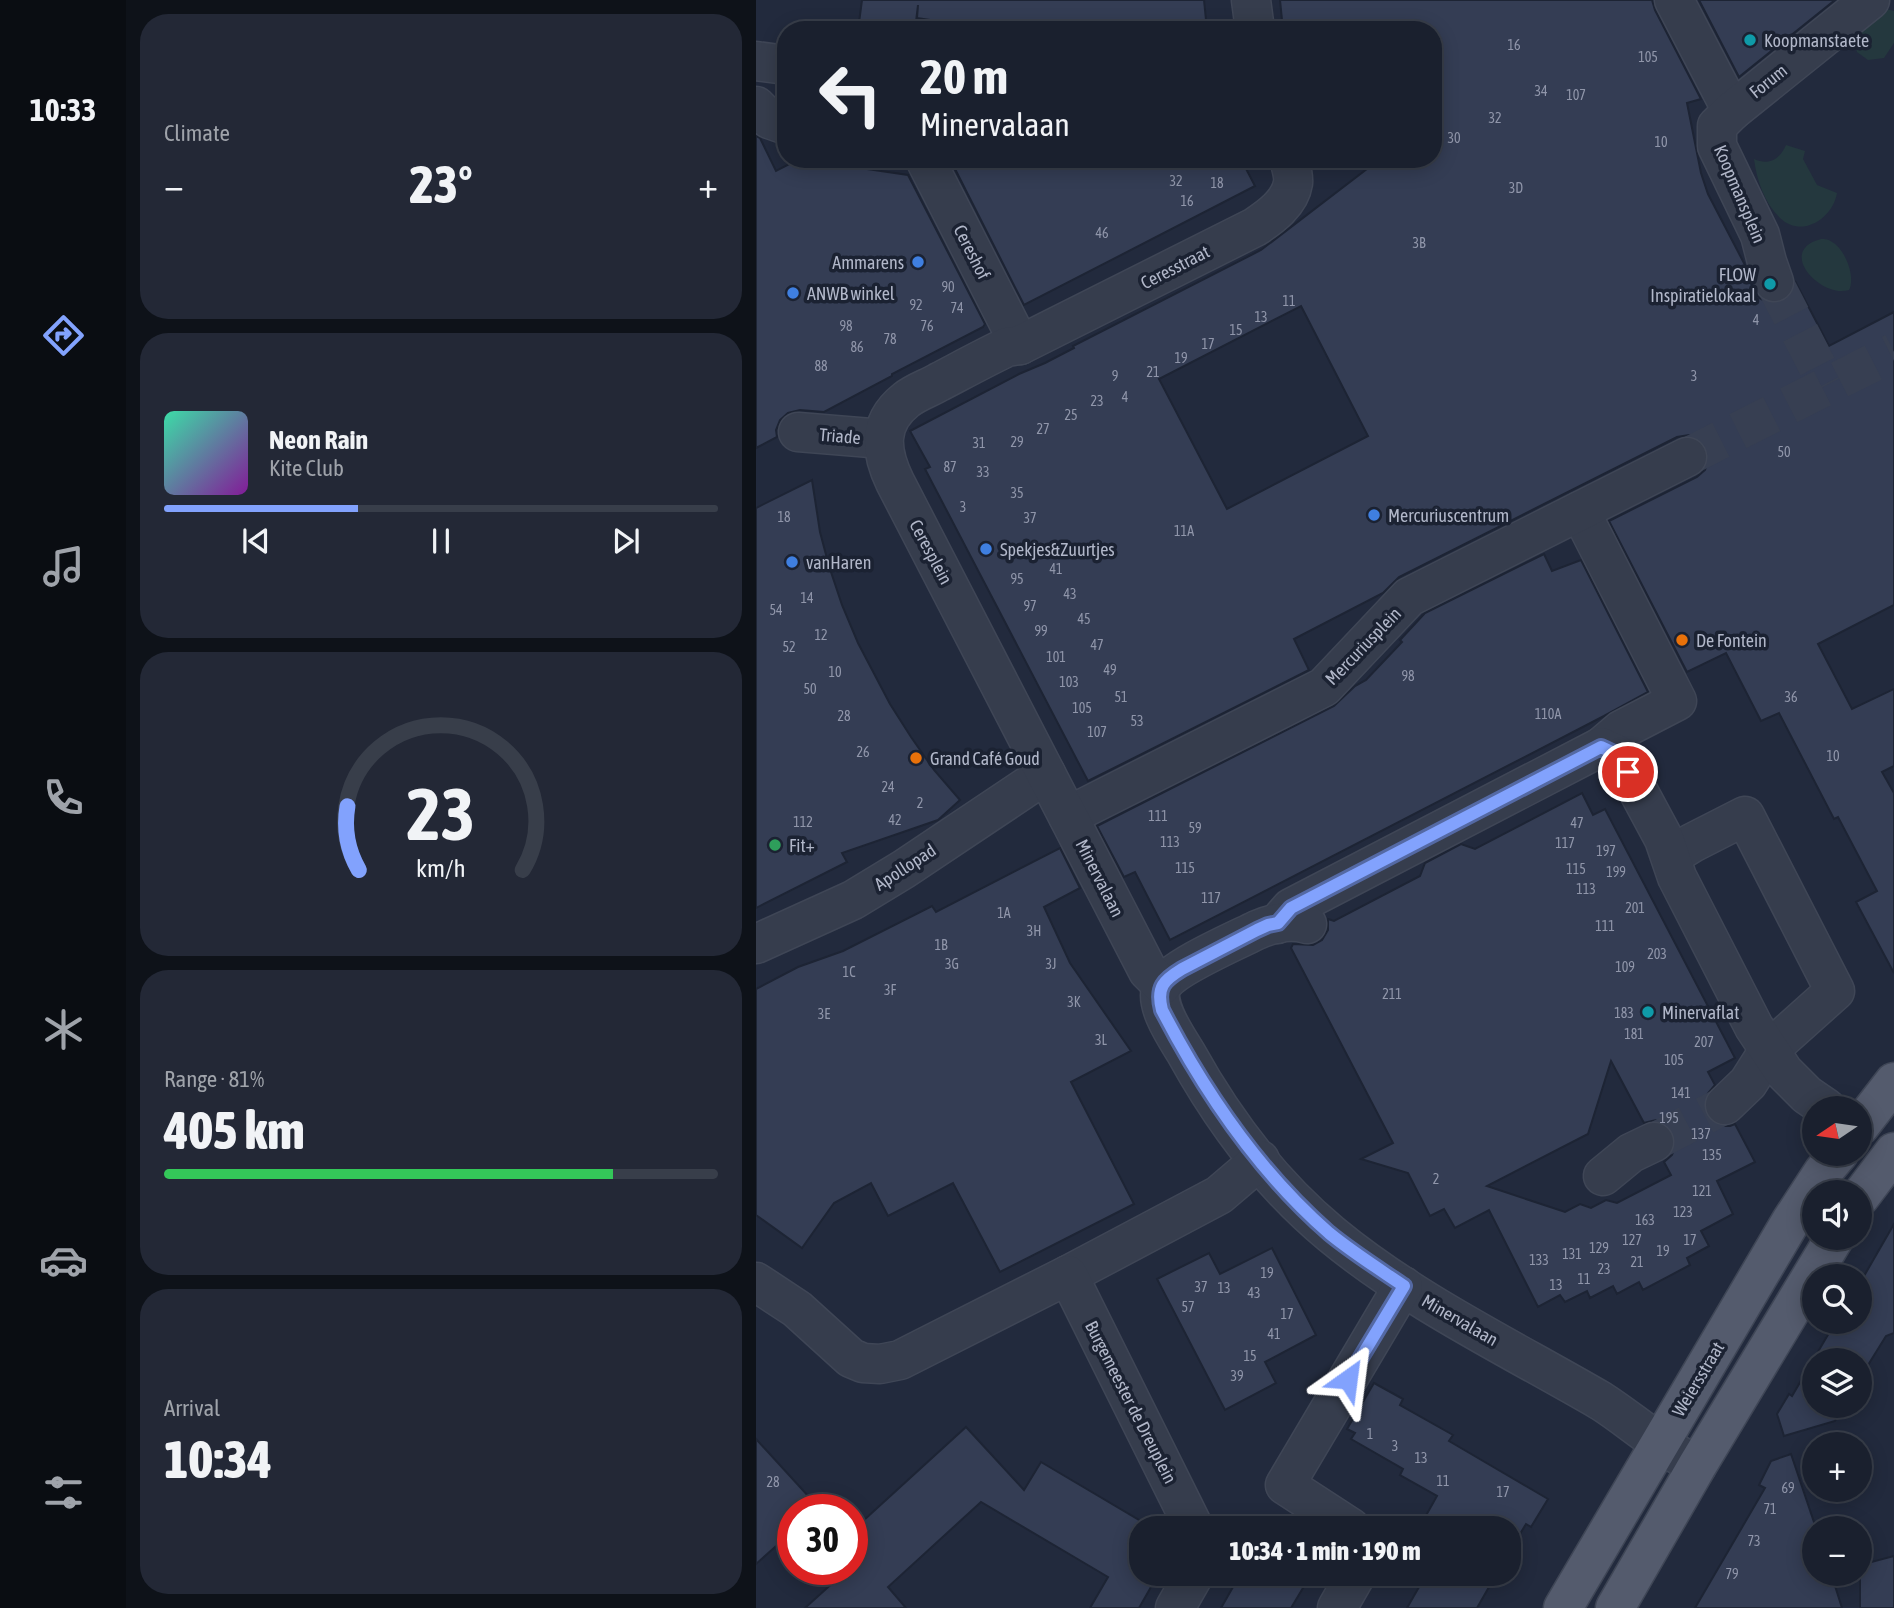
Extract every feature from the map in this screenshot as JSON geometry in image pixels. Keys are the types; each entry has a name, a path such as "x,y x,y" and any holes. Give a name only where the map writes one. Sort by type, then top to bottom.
{"main road":[{"path":"1872,1110 1894,1082"},
{"path":"1872,1182 1893,1156"},
{"name":"Weiersstraat","path":"1563,1608 1791,1221 1828,1166"},
{"path":"1615,1608 1827,1250"}],"street":[{"path":"1251,0 1254,21"},
{"name":"Forum","path":"1674,0 1732,111 1870,0"},
{"path":"756,61 777,64"},
{"path":"756,106 769,119 777,122"},
{"name":"Koopmansplein","path":"1732,111 1717,127 1717,146 1760,235 1774,282"},
{"name":"Cereshof","path":"930,168 1020,345"},
{"name":"Ceresstraat","path":"1020,345 1255,227 1283,203 1293,183 1290,168"},
{"path":"883,439 892,413 907,399 1007,347 1020,345"},
{"name":"Triade","path":"798,432 883,439"},
{"name":"Ceresplein","path":"883,439 888,469 1068,816"},
{"name":"Mercuriusplein","path":"1068,816 1324,687 1409,597 1687,457"},
{"path":"1163,985 1182,969 1268,925 1293,930 1291,908 1601,747 1621,730 1677,701 1580,511"},
{"path":"1601,747 1618,755 1664,839 1683,888 1754,1027 1784,1072 1808,1096"},
{"name":"Apollopad","path":"756,944 853,900 1046,774"},
{"name":"Minervalaan","path":"1068,816 1147,971 1163,985 1159,999 1162,1010 1203,1085 1286,1192 1331,1234 1404,1286 1603,1403 1697,1466"},
{"path":"1671,856 1745,816 1835,991 1769,1051 1748,1083 1725,1105"},
{"path":"1603,1176 1631,1153 1654,1142"},
{"path":"1872,1143 1893,1156"},
{"path":"756,1282 797,1309 851,1358 863,1363 880,1364 900,1360 1219,1195 1260,1160"},
{"name":"Burgemeester de Dreuplein","path":"1068,1275 1188,1516"},
{"path":"1333,1516 1285,1485 1404,1286"},
{"path":"1175,1608 1188,1586"},
{"path":"1336,1608 1349,1586"}],"shaded area":[{"path":"1886,9 1894,11 1894,43 1884,58 1868,60 1857,52 1853,37"},
{"path":"1786,145 1805,151 1803,159 1817,185 1837,193 1830,210 1815,223 1807,226 1789,224 1774,212 1762,191 1757,175 1754,159 1764,162 1773,160 1781,154"},
{"path":"1821,239 1829,240 1837,246 1845,257 1851,278 1849,290 1827,288 1816,281 1803,263 1802,253 1808,245"}],"building":[{"path":"862,0 1204,0 1206,21 937,21 917,18 918,5 916,21 859,21"},
{"path":"1280,0 1652,0 1701,99 1687,103 1708,194 1759,298 1771,304 1782,302 1791,296 1795,281 1829,346 1894,312 1894,605 1818,644 1852,709 1894,689 1894,766 1882,772 1894,793 1894,973 1856,902 1877,891 1838,817 1834,819 1779,713 1761,721 1726,653 1687,672 1609,521 1697,477 1705,470 1709,459 1707,448 1700,439 1689,435 1677,437 1399,577 1383,593 1294,639 1309,670 1088,781 925,469 930,467 910,431 1261,250 1368,168 1442,168 1442,21 1282,21","holes":["1301,306 1368,436 1227,509 1159,379"]},
{"name":"Koopmanstaete","path":"1699,0 1835,0 1739,77"},
{"path":"756,136 760,138 776,171 782,168 860,168 908,175 985,324 824,412 800,410 788,413 780,420 776,430 777,437 756,448"},
{"path":"955,168 1246,168 1255,186 1024,305"},
{"path":"812,480 820,532 829,566 858,643 911,737 934,770 960,800 938,820 842,853 847,862 756,908 756,508"},
{"path":"1544,554 1552,571 1581,560 1648,692 1170,940 1135,872 1124,877 1097,826 1334,706 1355,686 1366,680 1425,613"},
{"path":"1582,793 1593,815 1605,809 1735,1058 1708,1072 1715,1085 1704,1098 1704,1110 1709,1120 1718,1126 1735,1124 1755,1162 1717,1181 1733,1214 1701,1231 1709,1246 1687,1258 1690,1265 1643,1290 1639,1282 1617,1294 1613,1286 1590,1298 1587,1291 1565,1302 1560,1295 1538,1307 1489,1210 1455,1228 1444,1209 1430,1216 1408,1173 1361,1159 1393,1143 1291,948 1293,944 1313,945 1322,940 1328,930 1328,919 1334,921 1420,876 1425,863 1461,844 1475,849","holes":["1611,1061 1644,1123 1656,1120 1667,1124 1673,1132 1676,1144 1672,1155 1664,1162 1671,1175 1617,1203 1606,1200 1591,1208 1580,1204 1565,1212 1487,1186 1588,1134"]},
{"path":"1060,848 1080,888 1044,907 1070,963 1131,1051 1071,1082 1134,1204 1000,1272 953,1183 888,1216 871,1183 834,1203 802,1248 756,1215 756,989 798,967 843,951 932,906 936,912"},
{"path":"1894,1224 1894,1333 1886,1336 1872,1359 1872,1348 1820,1348 1828,1334 1872,1334 1871,1264"},
{"path":"1272,1248 1316,1335 1265,1362 1276,1383 1225,1410 1157,1279 1209,1253 1220,1274"},
{"path":"1802,1379 1802,1418 1837,1418 1835,1421 1784,1436 1777,1414 1789,1394 1792,1396"},
{"path":"1374,1383 1403,1399 1400,1405 1453,1435 1449,1441 1548,1499 1531,1527 1526,1524 1521,1532 1521,1516 1426,1516 1437,1496 1400,1475 1403,1469 1351,1439 1355,1433 1347,1429"},
{"path":"966,1427 1024,1490 1041,1462 1132,1516 1129,1516 1129,1586 1152,1586 1139,1608 1090,1608 1108,1577 981,1502 888,1587 906,1608 805,1608 830,1585 868,1585 868,1516"},
{"path":"756,1439 806,1494 777,1494 777,1545 756,1564"},
{"path":"1791,1454 1802,1487 1802,1502 1807,1502 1812,1516 1802,1516 1802,1586 1835,1586 1842,1608 1695,1608 1765,1488 1759,1485 1771,1461"},
{"path":"1894,1556 1894,1608 1860,1608 1860,1586 1872,1586 1872,1562"},
{"path":"1234,1586 1304,1586 1291,1608 1221,1608"},
{"path":"1420,1586 1490,1586 1477,1608 1407,1608"}],"tunnel":[{"path":"1774,282 1827,385"},
{"path":"1687,457 1894,352"},
{"path":"1654,1142 1725,1105"}],"place":[{"name":"Koopmanstaete","path":"1750,40"},
{"name":"Ammarens","path":"918,262"},
{"name":"FLOW Inspiratielokaal","path":"1770,284"},
{"name":"ANWB winkel","path":"793,293"},
{"name":"Mercuriuscentrum","path":"1374,515"},
{"name":"Spekjes&Zuurtjes","path":"986,549"},
{"name":"vanHaren","path":"792,562"},
{"name":"De Fontein","path":"1682,640"},
{"name":"Grand Café Goud","path":"916,758"},
{"name":"Fit+","path":"775,845"},
{"name":"Minervaflat","path":"1648,1012"}],"route":[{"path":"1348,1379 1404,1286 1331,1234 1306,1211 1286,1192 1234,1128 1203,1085 1162,1010 1159,999 1163,985 1182,969 1257,930 1278,923 1291,908 1601,747 1618,755 1628,772"}]}
